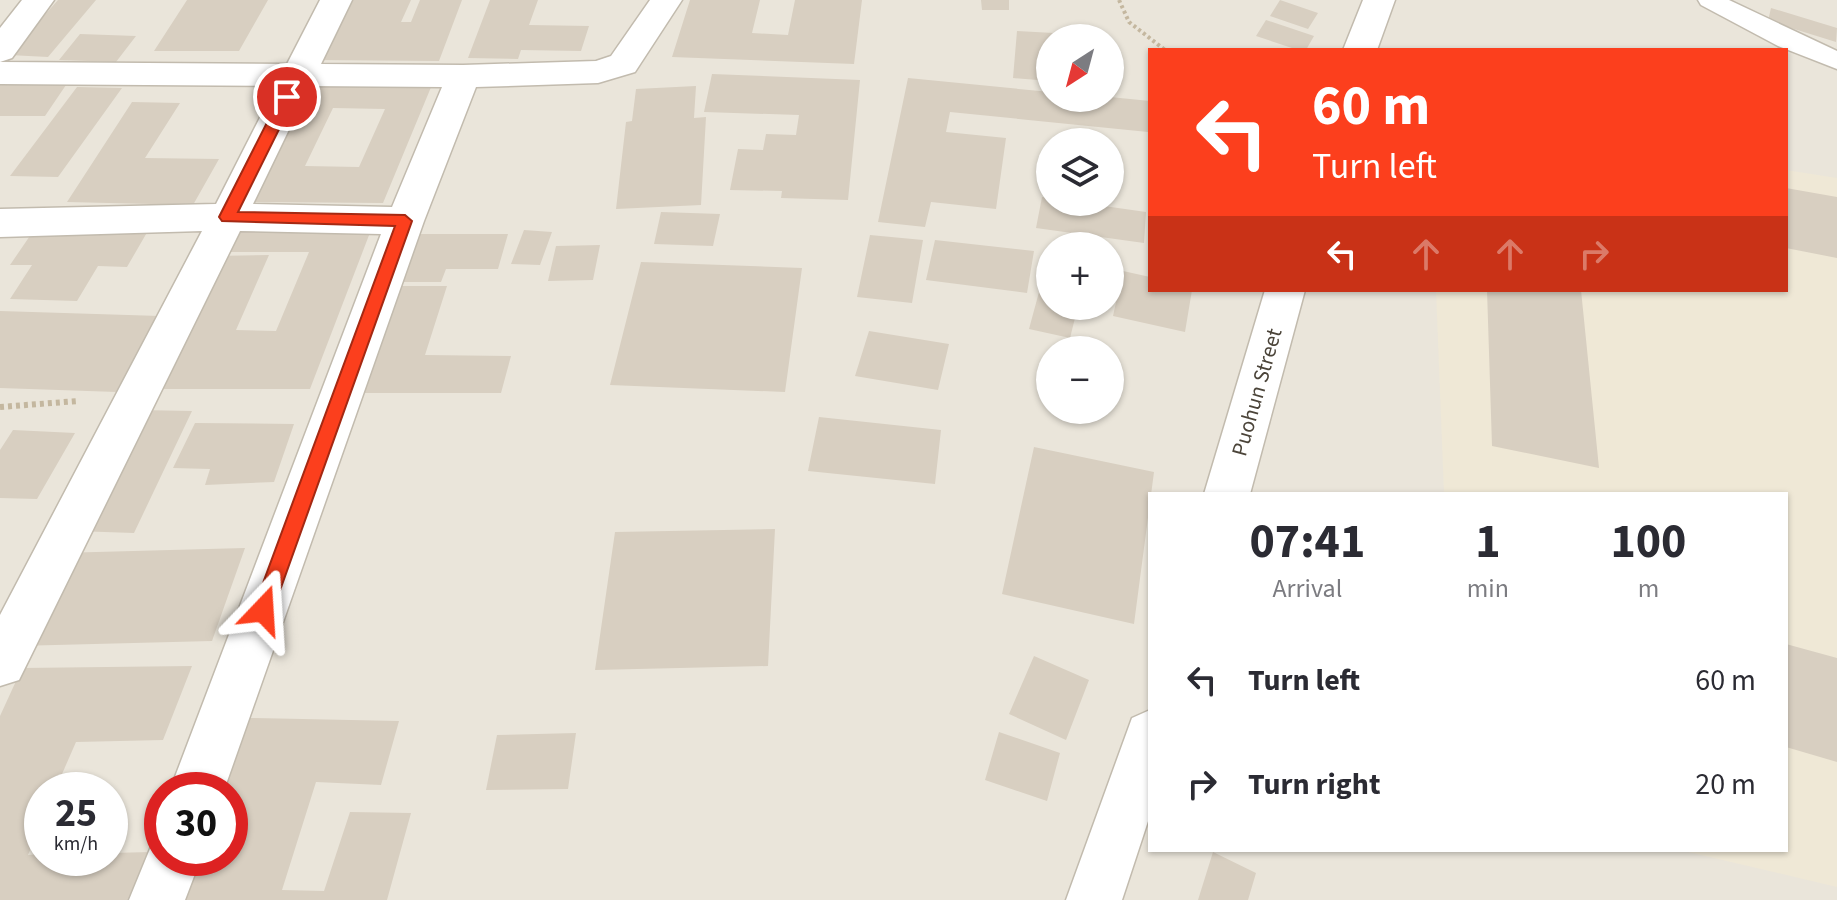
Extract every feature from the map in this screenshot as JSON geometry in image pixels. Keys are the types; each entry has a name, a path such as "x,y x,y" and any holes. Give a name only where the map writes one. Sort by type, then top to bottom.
{"street":[{"path":"0,51 38,0"},
{"path":"1,663 139,396 336,0"},
{"path":"0,73 463,76 598,72 623,64 666,0"},
{"path":"1361,48 1379,0"},
{"path":"204,772 405,221 463,76"},
{"path":"0,223 227,217 405,221"},
{"name":"Puohun Street","path":"1228,492 1284,292"},
{"path":"1094,900 1148,742"},
{"path":"157,900 166,876"}],"lane":[{"path":"1710,0 1787,40 1837,61"}],"path":[{"path":"1119,0 1129,22 1162,48"},
{"path":"0,407 139,396"}],"shaded area":[{"path":"0,0 1837,0 1837,900 0,900"},
{"path":"1788,170 1837,178 1837,887 1688,852 1788,852 1788,492 1444,492 1436,292 1788,292"}],"building":[{"path":"58,0 96,0 48,57 9,55"},
{"path":"187,0 268,0 239,51 154,51"},
{"path":"344,0 411,0 401,22 411,22 420,0 462,0 439,61 314,60"},
{"path":"490,0 538,0 529,25 589,26 581,51 521,50 518,59 468,58"},
{"path":"690,0 760,0 752,33 788,35 795,0 862,0 854,64 672,57"},
{"path":"981,0 1009,0 1009,10 982,10"},
{"path":"1280,0 1318,13 1308,29 1270,16"},
{"path":"1771,8 1837,28 1836,42 1768,21"},
{"path":"1266,20 1314,36 1307,48 1292,48 1256,36"},
{"path":"1017,31 1036,32 1036,80 1013,78"},
{"path":"80,34 136,36 116,62 59,60"},
{"path":"712,74 860,80 848,200 781,198 782,191 730,190 738,149 763,150 766,134 796,135 799,115 704,112"},
{"path":"0,78 12,78 7,85 66,85 45,116 0,116"},
{"path":"303,78 434,80 383,203 240,202","holes":["333,108 385,109 359,167 305,166"]},
{"path":"908,78 1036,91 1036,112 1124,112 1124,98 1148,101 1148,132 950,112 946,132 1006,138 996,209 931,202 925,227 878,222"},
{"path":"696,86 694,118 706,117 701,205 616,209 626,122 632,121 636,89"},
{"path":"77,87 122,88 58,177 10,176"},
{"path":"132,102 180,103 145,158 219,159 193,205 67,202"},
{"path":"1788,188 1837,197 1837,258 1788,248"},
{"path":"1124,209 1146,212 1144,243 1124,240 1124,232 1065,232 1036,228 1038,216 1124,216"},
{"path":"661,212 720,214 713,246 654,244"},
{"path":"36,227 149,229 127,267 98,266 77,301 10,299 32,265 10,265"},
{"path":"228,230 371,230 310,389 149,389 214,256 269,255 236,330 276,331 309,252 218,252"},
{"path":"524,230 552,232 540,265 511,264"},
{"path":"412,234 508,234 498,269 446,269 441,282 396,282"},
{"path":"870,235 923,240 912,303 857,297"},
{"path":"935,240 1034,251 1027,293 926,280"},
{"path":"600,245 593,280 548,281 556,246"},
{"path":"641,262 802,268 785,392 610,385"},
{"path":"1124,271 1148,277 1148,292 1192,292 1185,332 1124,318"},
{"path":"391,286 447,286 425,355 511,356 501,393 352,393"},
{"path":"1487,292 1581,292 1599,468 1492,446"},
{"path":"1036,303 1036,320 1074,320 1070,336 1029,329"},
{"path":"0,311 160,316 117,392 0,388"},
{"path":"869,331 949,344 938,390 855,376"},
{"path":"139,410 192,411 134,533 75,531"},
{"path":"819,417 941,430 935,484 808,471"},
{"path":"195,423 294,424 274,482 205,485 210,469 173,468"},
{"path":"13,430 75,433 37,499 0,498 0,450"},
{"path":"1034,447 1154,472 1151,492 1148,492 1148,518 1134,624 1002,594"},
{"path":"775,529 768,666 595,670 615,532"},
{"path":"245,548 212,641 16,646 59,553"},
{"path":"1788,645 1837,658 1837,762 1788,748"},
{"path":"1034,656 1089,680 1066,740 1009,714"},
{"path":"192,666 163,740 76,742 63,772 24,772 24,876 128,876 128,853 144,852 144,875 135,900 0,900 0,716 22,668"},
{"path":"250,718 399,721 381,785 316,782 282,890 324,891 350,812 411,813 387,900 182,900 191,876 248,876 248,772 230,772"},
{"path":"999,732 1060,753 1047,801 985,780"},
{"path":"576,733 568,789 486,790 497,735"},
{"path":"1213,852 1256,873 1248,900 1198,900"}],"route":[{"path":"263,610 405,221 227,217 287,97"}]}
